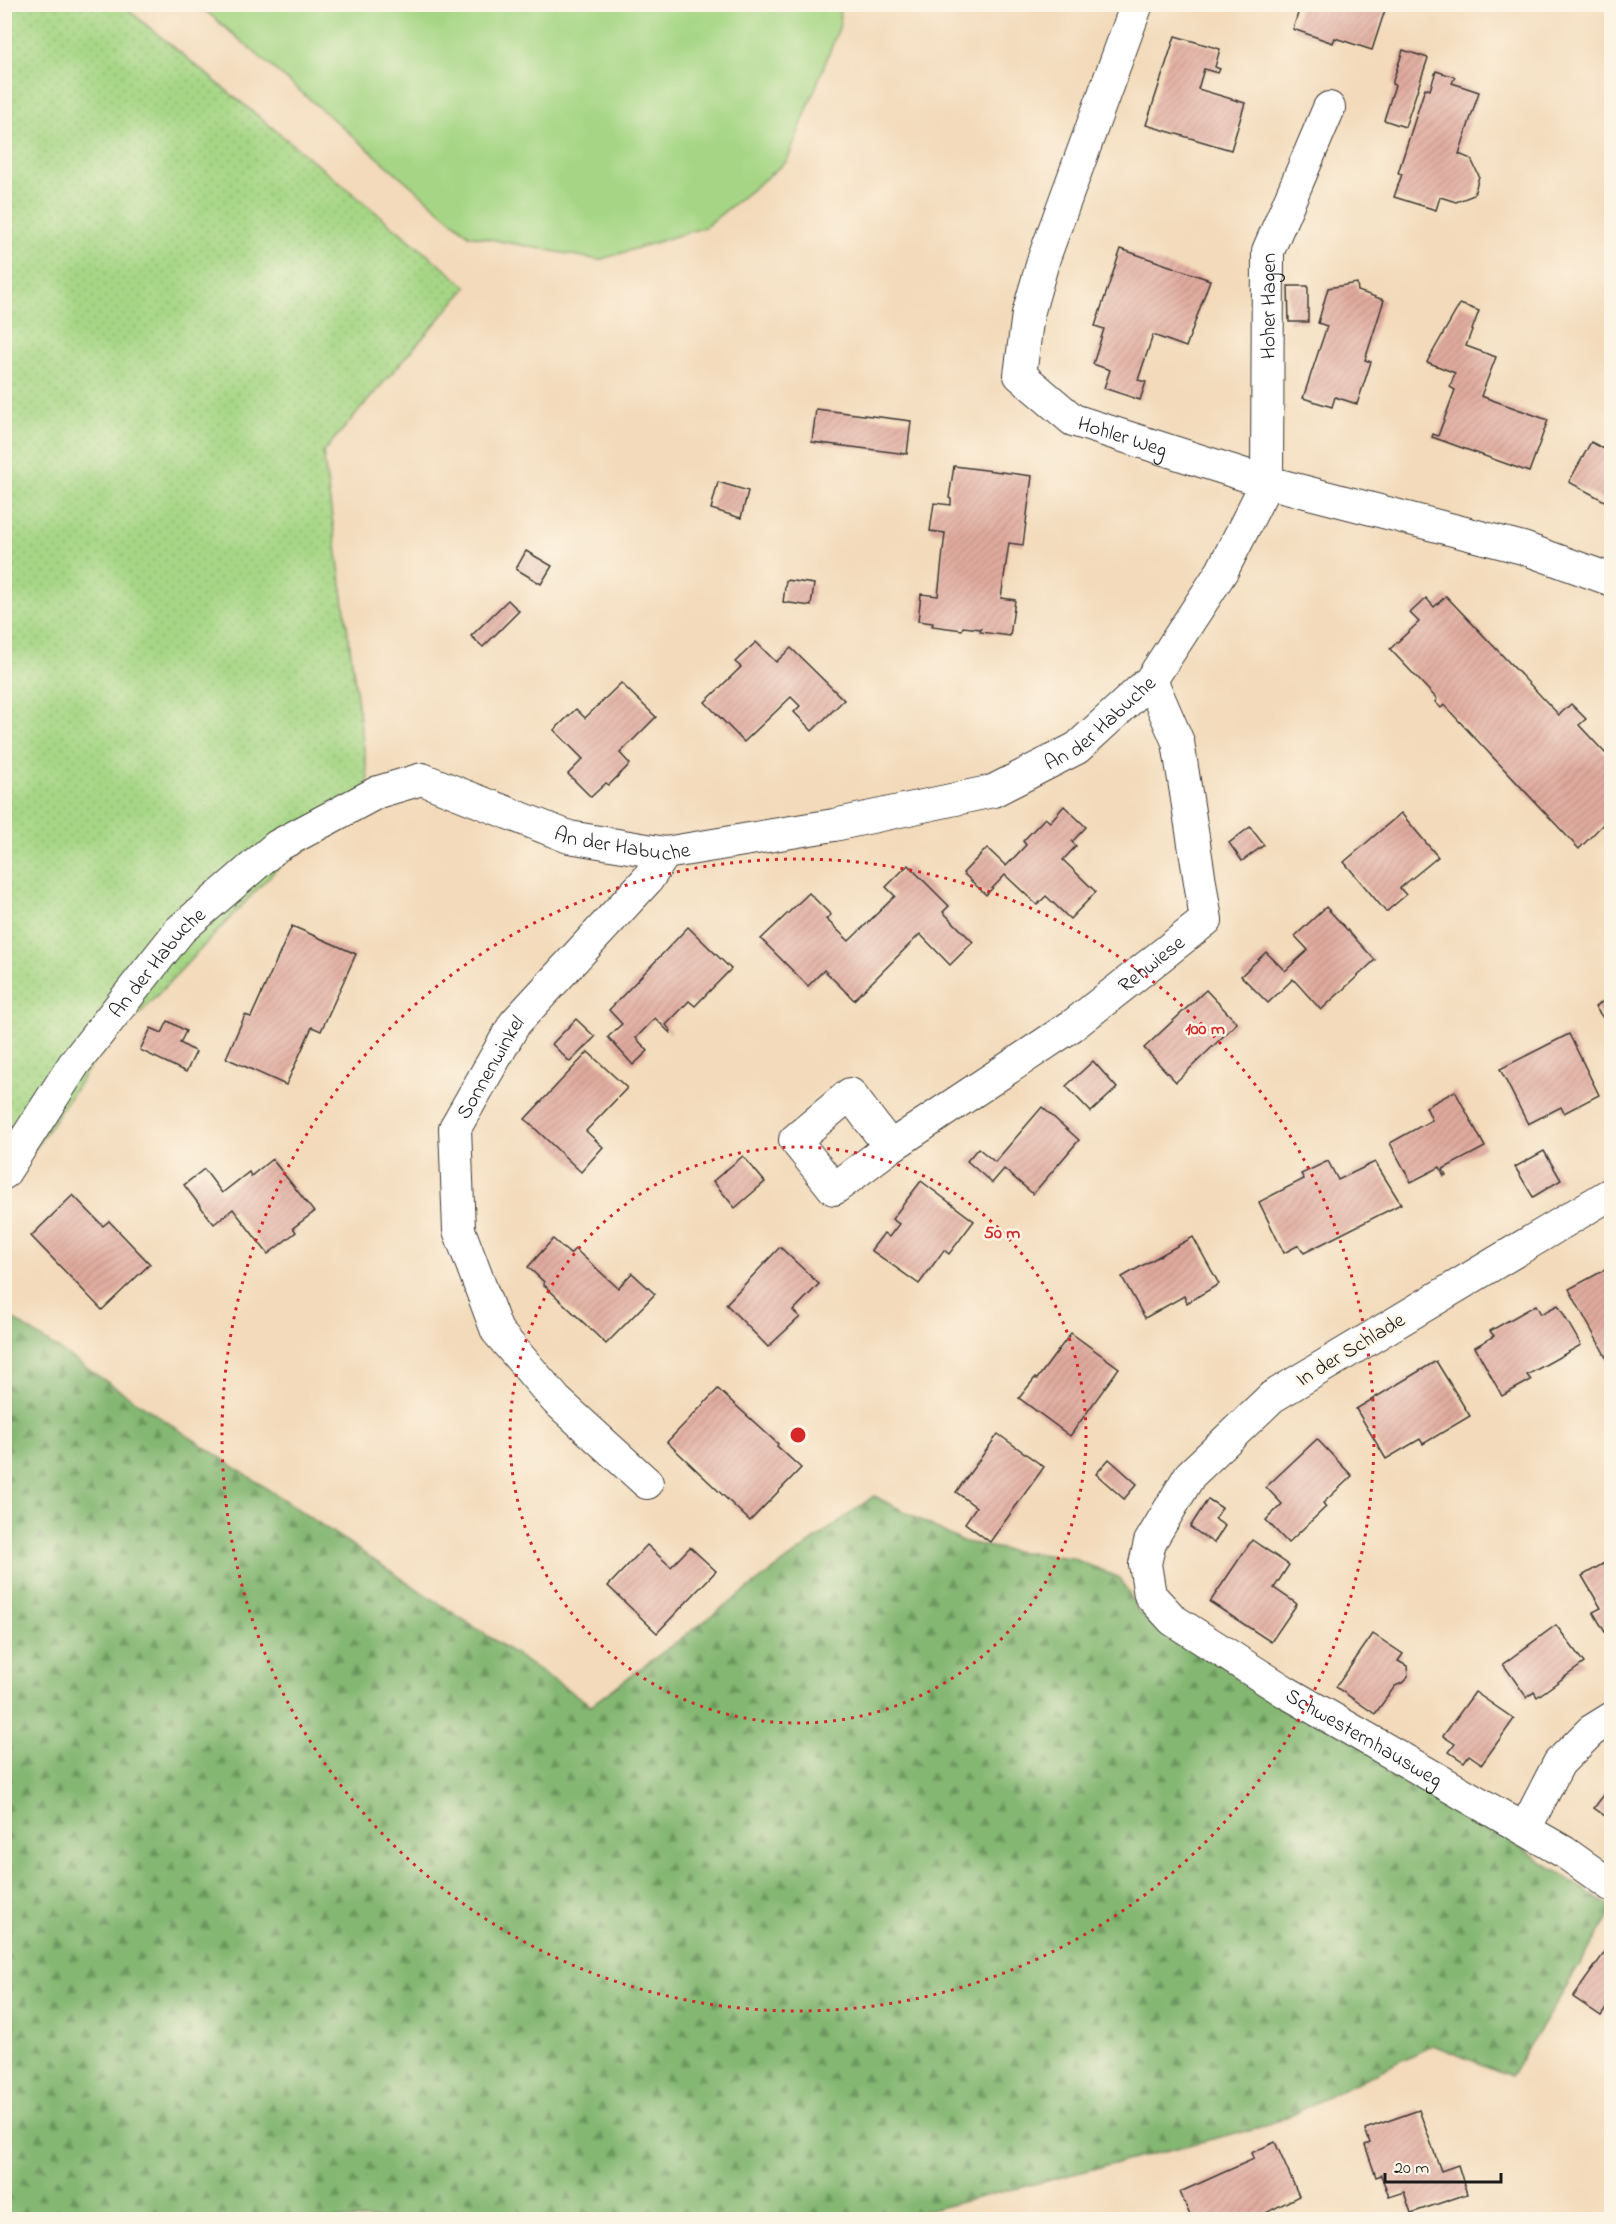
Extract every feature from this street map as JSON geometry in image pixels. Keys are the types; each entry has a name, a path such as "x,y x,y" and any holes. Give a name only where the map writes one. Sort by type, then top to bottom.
{"street":[{"name":"Hohler Weg","path":"1137,4 1044,258 1028,314 1020,375 1072,420 1267,482 1523,548 1611,580"},
{"name":"Hoher Hagen","path":"1267,482 1268,251 1329,108"},
{"name":"An der Habuche","path":"4,1173 74,1064 180,930 276,846 378,792 422,779 569,837 665,853 834,825 993,791 1077,748 1150,680 1222,571 1267,482"},
{"name":"Rehwiese","path":"890,1147 1073,1025 1206,920 1178,742 1150,680"},
{"name":"Sonnenwinkel","path":"647,1483 556,1400 497,1331 459,1230 455,1128 515,1023 647,880 665,853"},
{"name":"In der Schlade","path":"1145,1564 1150,1542 1190,1475 1272,1397 1611,1193"},
{"name":"Schwesternhausweg","path":"1145,1564 1150,1595 1173,1620 1286,1692 1564,1852 1611,1886"},
{"path":"1525,1829 1559,1763 1591,1731 1611,1718"}],"green space":[{"path":"839,4 840,25 787,161 705,227 599,260 469,235 199,5"},
{"path":"5,5 122,5 467,287 323,452 373,814 285,860 91,1065 5,1194"},
{"path":"4,1313 591,1705 874,1496 961,1541 1006,1550 1072,1558 1120,1578 1139,1612 1165,1632 1424,1782 1611,1908 1611,1914 1511,2076 1433,2045 1272,2124 894,2219 5,2219"}],"building":[{"path":"1301,4 1387,4 1372,50 1335,38 1333,43 1293,29"},
{"path":"1175,36 1220,49 1215,67 1220,69 1218,73 1204,69 1198,89 1245,103 1231,150 1146,125"},
{"path":"1403,50 1428,58 1405,127 1384,120"},
{"path":"1436,71 1455,77 1452,83 1479,92 1459,154 1471,159 1479,176 1474,195 1456,202 1440,197 1436,210 1394,197 1402,174 1398,173 1425,88 1430,90"},
{"path":"1121,249 1210,280 1186,347 1153,335 1138,380 1146,382 1140,400 1104,388 1110,370 1093,364 1104,329 1095,326"},
{"path":"1357,283 1358,291 1384,300 1365,360 1371,362 1357,404 1335,397 1332,407 1303,398 1327,326 1318,323 1328,288"},
{"path":"1288,286 1308,286 1308,322 1289,322"},
{"path":"1460,304 1479,311 1466,346 1496,357 1481,396 1548,420 1529,472 1432,437 1433,434 1438,436 1455,390 1450,387 1455,373 1427,362"},
{"path":"816,409 911,421 907,454 812,442"},
{"path":"1591,442 1612,453 1612,505 1569,482"},
{"path":"954,466 1032,476 1023,545 1009,543 1001,598 1015,600 1010,636 980,632 981,629 963,627 962,630 932,626 933,623 918,621 921,594 938,596 945,533 930,531 934,503 951,505 949,498"},
{"path":"718,482 748,491 741,518 711,509"},
{"path":"526,551 552,566 541,584 516,569"},
{"path":"786,580 814,584 811,606 783,602"},
{"path":"1446,596 1559,715 1571,704 1586,719 1579,725 1605,753 1612,746 1612,815 1579,849 1444,705 1441,708 1435,702 1437,699 1390,649 1419,622 1410,613 1426,598 1434,607"},
{"path":"508,600 519,611 483,647 471,636"},
{"path":"756,642 776,662 791,648 844,700 812,731 794,712 800,706 791,697 744,742 705,702 741,667 735,662"},
{"path":"621,683 656,717 620,753 630,764 609,785 606,783 591,797 568,774 583,759 554,730 576,709 585,718"},
{"path":"1064,806 1086,827 1072,842 1076,846 1063,860 1096,892 1070,919 1046,896 1037,905 1005,875 986,895 963,873 987,848 1006,866 1026,845 1023,841 1045,818 1050,822"},
{"path":"1401,813 1438,857 1400,888 1406,895 1386,912 1344,862"},
{"path":"1250,827 1264,845 1242,861 1229,843"},
{"path":"908,865 949,906 943,912 973,942 950,965 920,934 854,1000 824,970 808,986 761,939 809,893 831,915 826,919 849,941 895,896 886,887"},
{"path":"1326,907 1375,960 1321,1010 1293,979 1268,1003 1241,976 1266,952 1285,971 1308,950 1295,936"},
{"path":"292,926 356,954 321,1031 312,1027 286,1085 226,1058 245,1015 251,1017"},
{"path":"688,927 731,969 695,1006 689,1001 666,1025 670,1033 655,1018 636,1038 648,1051 633,1065 608,1037 622,1024 609,1010"},
{"path":"1206,990 1237,1023 1176,1082 1144,1048"},
{"path":"1612,995 1612,1030 1595,1007"},
{"path":"576,1019 595,1037 570,1062 552,1044"},
{"path":"168,1021 186,1031 180,1043 196,1052 186,1072 140,1050 151,1028 162,1033"},
{"path":"1569,1034 1599,1095 1564,1113 1561,1107 1528,1124 1500,1069"},
{"path":"588,1052 627,1088 586,1131 603,1147 581,1172 525,1119"},
{"path":"1093,1061 1117,1088 1091,1112 1066,1086"},
{"path":"1455,1091 1485,1147 1443,1169 1446,1175 1444,1176 1440,1167 1411,1182 1390,1143 1432,1120 1426,1107"},
{"path":"1042,1107 1079,1140 1033,1194 1004,1169 992,1183 967,1161 978,1148 995,1162"},
{"path":"1544,1151 1561,1180 1533,1197 1515,1167"},
{"path":"743,1156 765,1182 735,1208 713,1181"},
{"path":"272,1159 314,1212 293,1228 296,1232 268,1254 233,1209 214,1224 184,1185 204,1169 222,1193 249,1172 251,1176"},
{"path":"1328,1161 1338,1180 1375,1162 1401,1204 1304,1253 1299,1245 1284,1253 1259,1202 1304,1179 1301,1174"},
{"path":"921,1181 974,1221 949,1254 944,1250 919,1284 871,1250 884,1233 889,1237 899,1224 892,1219"},
{"path":"73,1195 103,1226 109,1221 150,1264 102,1310 31,1236"},
{"path":"1193,1237 1219,1284 1187,1303 1184,1296 1145,1318 1122,1277"},
{"path":"553,1239 570,1254 575,1249 618,1288 632,1273 655,1294 606,1344 528,1267"},
{"path":"780,1247 819,1284 793,1311 800,1317 768,1347 726,1304"},
{"path":"1612,1266 1612,1368 1569,1289"},
{"path":"1536,1305 1541,1314 1558,1305 1581,1345 1527,1375 1531,1380 1502,1396 1475,1347 1494,1336 1490,1331"},
{"path":"1071,1333 1119,1368 1070,1436 1019,1398 1035,1378 1037,1379"},
{"path":"1436,1361 1470,1416 1423,1444 1420,1439 1386,1459 1356,1409"},
{"path":"718,1389 801,1468 750,1521 667,1442"},
{"path":"998,1434 1044,1467 990,1542 965,1523 976,1507 956,1492"},
{"path":"1317,1439 1352,1476 1323,1503 1326,1507 1288,1543 1266,1520 1282,1504 1266,1487"},
{"path":"1109,1459 1137,1484 1124,1499 1096,1474"},
{"path":"1208,1499 1222,1508 1215,1519 1225,1526 1214,1543 1190,1527"},
{"path":"1252,1540 1289,1565 1274,1588 1297,1604 1271,1642 1210,1602"},
{"path":"647,1545 671,1567 690,1547 716,1571 657,1633 608,1586"},
{"path":"1612,1561 1612,1644 1593,1612 1601,1608 1582,1576"},
{"path":"1556,1625 1584,1663 1537,1697 1534,1692 1527,1698 1503,1664"},
{"path":"1373,1634 1403,1654 1398,1661 1407,1666 1408,1677 1395,1686 1375,1714 1336,1687"},
{"path":"1475,1692 1514,1719 1482,1764 1469,1755 1464,1762 1449,1752 1455,1744 1443,1736"},
{"path":"1612,1784 1612,1821 1594,1808"},
{"path":"1612,1942 1612,2000 1601,2016 1573,1997"},
{"path":"1419,2110 1441,2171 1458,2165 1467,2194 1411,2213 1404,2192 1389,2197 1381,2175 1376,2177 1365,2145 1370,2143 1365,2129"},
{"path":"1275,2142 1299,2196 1258,2217 1257,2214 1246,2220 1192,2220 1180,2192 1254,2159 1251,2153"}]}
